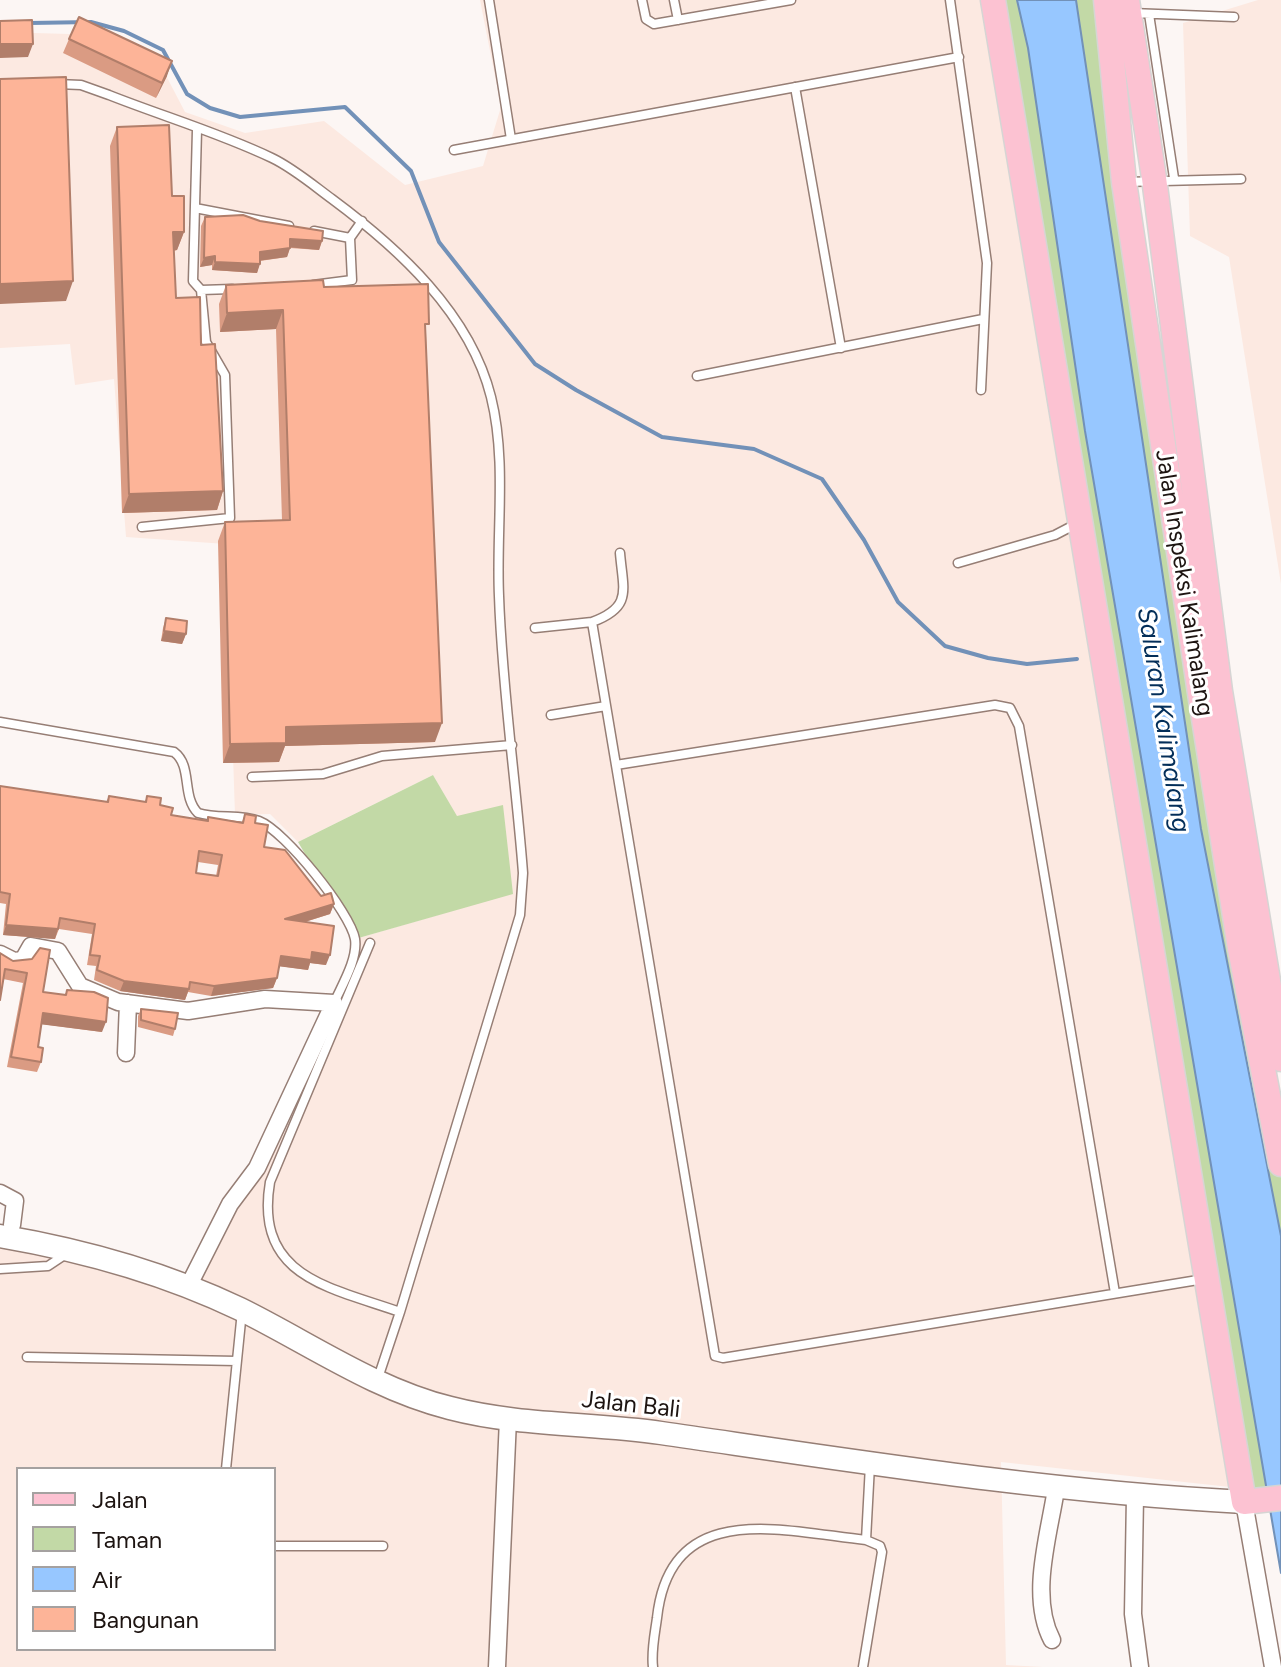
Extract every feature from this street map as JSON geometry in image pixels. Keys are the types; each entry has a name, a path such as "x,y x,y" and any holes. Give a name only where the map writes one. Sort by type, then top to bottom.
{"main road":[{"path":"993,0 1208,1279 1261,1501"},
{"name":"Jalan Inspeksi Kalimalang","path":"1123,8 1164,178 1175,352 1210,692"},
{"name":"Jalan Inspeksi Kalimalang","path":"1123,8 1124,182 1150,355 1210,692 1276,1105 1281,1164"},
{"path":"1150,355 1175,352"},
{"name":"Jalan Inspeksi Kalimalang","path":"1250,947 1281,1059"}],"street":[{"path":"0,954 14,961 23,960 31,946 47,946 62,955 71,975 86,991 128,1003 188,1011 265,999 334,1003 257,1168 230,1204 189,1285"},
{"path":"126,1053 128,1003"},
{"path":"0,1193 15,1201 4,1227"},
{"name":"Jalan Bali","path":"4,1227 43,1243 189,1285 376,1381 451,1409 508,1419 644,1430 1056,1489 1261,1501"},
{"path":"497,1667 508,1419"},
{"path":"1052,1640 1044,1622 1042,1593 1056,1489"},
{"path":"1135,1496 1133,1614 1140,1667"},
{"path":"1261,1501 1273,1667"}],"lane":[{"path":"489,0 511,139"},
{"path":"642,0 649,22 678,20 786,0"},
{"path":"674,0 678,20"},
{"path":"950,0 987,263 981,390"},
{"path":"1123,8 1234,17"},
{"path":"454,150 959,57"},
{"path":"51,84 81,85 273,158 386,240 450,314 477,361 491,395 497,433 499,597 523,873 520,915 400,1312 376,1381"},
{"path":"795,87 841,348"},
{"path":"142,527 230,521 225,375 206,342 201,290 193,281 197,130"},
{"path":"1124,182 1164,178 1241,179"},
{"path":"195,208 350,238"},
{"path":"304,285 352,280 350,238 362,221"},
{"path":"201,290 245,288"},
{"path":"697,376 983,319"},
{"path":"958,563 1055,535 1082,522"},
{"path":"535,628 592,622 617,611 622,603 620,553"},
{"path":"592,622 715,1356 723,1358 1208,1279"},
{"path":"616,765 995,705 1010,708 1019,726 1115,1293"},
{"path":"551,715 606,706"},
{"path":"0,722 174,752 185,765 187,795 198,813 248,818 280,835 332,899 355,938 352,959 334,1003"},
{"path":"252,777 323,774 382,756 512,745"},
{"path":"370,943 270,1182 265,1211 271,1241 289,1264 309,1280 400,1312"},
{"path":"0,1269 48,1266 70,1251"},
{"path":"226,1467 242,1310"},
{"path":"27,1357 237,1361"},
{"path":"866,1540 870,1464"},
{"path":"653,1667 664,1578 683,1555 706,1538 744,1527 866,1540 880,1546 882,1552 863,1667"},
{"path":"276,1546 383,1546"}],"shaded area":[{"path":"480,0 989,0 1239,1488 1001,1462 1006,1665 1043,1667 0,1667 0,1234 187,1298 340,990 355,939 513,893 457,817 433,775 298,842 270,814 235,815 226,544 126,537 114,379 75,385 70,344 0,348 0,32 104,35 160,64 185,112 245,133 324,121 405,185 483,166 501,107"},
{"path":"1258,0 1281,0 1281,584 1229,257 1190,236 1183,23"}],"green space":[{"path":"993,0 1017,0 1028,48 1085,431 1269,1500 1244,1502"},
{"path":"1076,0 1106,0 1150,355 1175,352 1281,1164 1281,1236 1201,829"},
{"path":"433,775 457,816 503,805 513,894 355,939 298,842"}],"water":[{"name":"Saluran Kalimalang","path":"1017,0 1076,0 1201,829 1281,1236 1281,1573 1085,431 1028,48"}],"building":[{"path":"79,17 172,61 162,83 69,39"},
{"path":"32,20 33,44 0,44 0,21"},
{"path":"66,77 73,281 0,284 0,79"},
{"path":"169,125 172,196 184,196 184,232 173,232 176,298 200,297 201,345 215,344 223,491 129,494 117,127"},
{"path":"243,215 260,221 323,231 322,241 290,239 290,248 260,252 260,264 215,262 215,256 204,258 205,217"},
{"path":"323,280 324,287 428,284 429,324 425,324 442,723 286,727 286,743 230,744 225,522 290,520 283,310 227,313 226,285"},
{"path":"166,618 187,621 186,634 164,631"},
{"path":"0,786 108,802 109,796 146,802 147,796 161,798 160,805 173,808 171,815 208,821 208,817 243,823 245,814 256,816 255,823 268,825 264,847 285,850 321,896 331,893 334,904 285,919 334,926 330,955 312,952 311,960 281,956 277,978 214,986 190,982 189,989 124,981 97,970 100,956 90,955 95,924 60,918 58,929 6,925 10,894 0,892","holes":["199,851 222,855 218,876 196,873"]},
{"path":"40,948 50,950 43,992 66,995 67,990 94,992 108,998 106,1022 43,1013 38,1047 43,1048 41,1062 11,1057 27,973 5,969 0,1000 0,953 13,961 32,959"},
{"path":"141,1009 178,1013 175,1029 141,1020"}],"waterway":[{"path":"30,23 91,22 124,31 163,50 187,94 210,108 240,117 345,107 411,171 439,242 535,364 662,437 754,449 822,479 864,540 898,602 945,646 988,658 1027,664 1077,659"}]}
